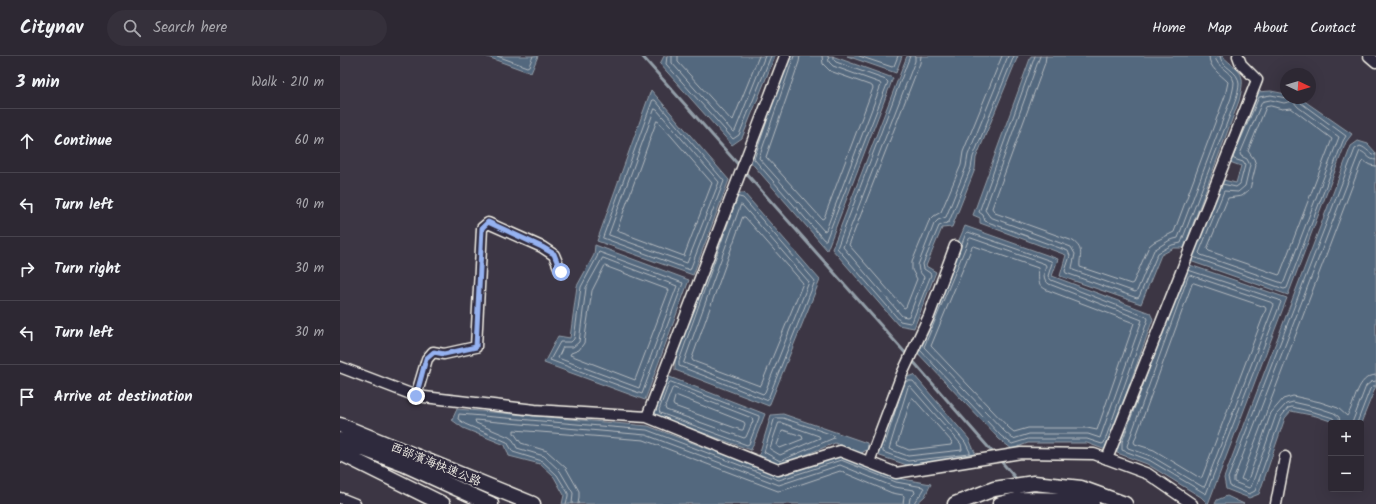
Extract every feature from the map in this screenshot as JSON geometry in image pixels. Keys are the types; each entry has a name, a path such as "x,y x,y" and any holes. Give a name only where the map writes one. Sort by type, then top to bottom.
{"highway":[{"name":"西部濱海快速公路","path":"340,425 533,504"},
{"name":"西部濱海快速公路","path":"340,440 402,464 491,504"},
{"path":"340,453 443,504"},
{"path":"955,504 994,489 1034,483 1081,488 1125,504"},
{"path":"1000,504 1020,499 1077,500 1092,504"}],"street":[{"path":"647,417 785,56"},
{"path":"1107,458 1257,80 1241,64 1238,56"},
{"path":"1369,56 1376,62"},
{"path":"416,396 426,359 434,352 444,354 476,347 482,228 488,222 554,254 561,272"},
{"path":"869,462 902,374 929,316 955,246"},
{"path":"340,367 416,396 535,410 647,417 778,470 840,451 896,472 1021,453 1094,454 1148,474 1192,504"},
{"path":"1276,504 1285,457"},
{"path":"340,498 355,504"}],"water":[{"path":"485,56 538,56 531,73"},
{"path":"664,56 775,56 742,138 732,145 660,64"},
{"path":"785,56 832,56 893,78 827,250 749,160"},
{"path":"847,56 902,56 896,73"},
{"path":"907,56 1018,56 976,158 975,169 952,227 942,228 926,266 936,272 914,328 898,325 832,249"},
{"path":"1031,56 1222,56 1241,74 1242,84 1239,101 1184,248 1174,248 1161,255 1141,304 1060,276 1066,255 980,223 980,218 973,215"},
{"path":"651,90 729,180 693,275 597,241"},
{"path":"1271,91 1280,93 1280,104 1309,104 1352,134 1346,142 1288,295 1187,260 1219,179 1236,183 1241,166 1227,161 1256,92"},
{"path":"1358,141 1368,144 1376,153 1376,386 1362,420 1328,420 1291,411 1285,418 1259,494 1249,498 1226,489 1224,478 1351,146"},
{"path":"735,193 744,193 820,280 769,406 675,370 675,360"},
{"path":"965,226 1058,259 1052,276 1150,313 1153,319 1106,450 1087,443 1028,443 1012,449 999,439 913,348"},
{"path":"595,245 689,280 645,400 544,363 558,336 570,338 577,286 594,255"},
{"path":"1187,264 1287,298 1208,504 1201,497 1147,464 1117,453 1118,441"},
{"path":"914,375 969,439 977,457 907,465 877,455 902,378"},
{"path":"667,376 765,414 751,450 653,415"},
{"path":"457,409 648,426 780,476 840,455 897,478 931,484 925,496 916,504 562,504 564,495 554,477 540,464 509,456 505,445 463,428 452,420"},
{"path":"783,414 867,443 868,449 860,454 835,443 780,465 759,455 771,415"},
{"path":"1227,496 1244,504 1215,504 1217,500"}],"waterway":[{"path":"642,56 908,356"},
{"path":"912,360 995,455"},
{"path":"999,459 1019,482"}],"route":[{"path":"416,396 426,359 434,352 444,354 476,347 482,228 488,222 554,254 561,272"}]}
